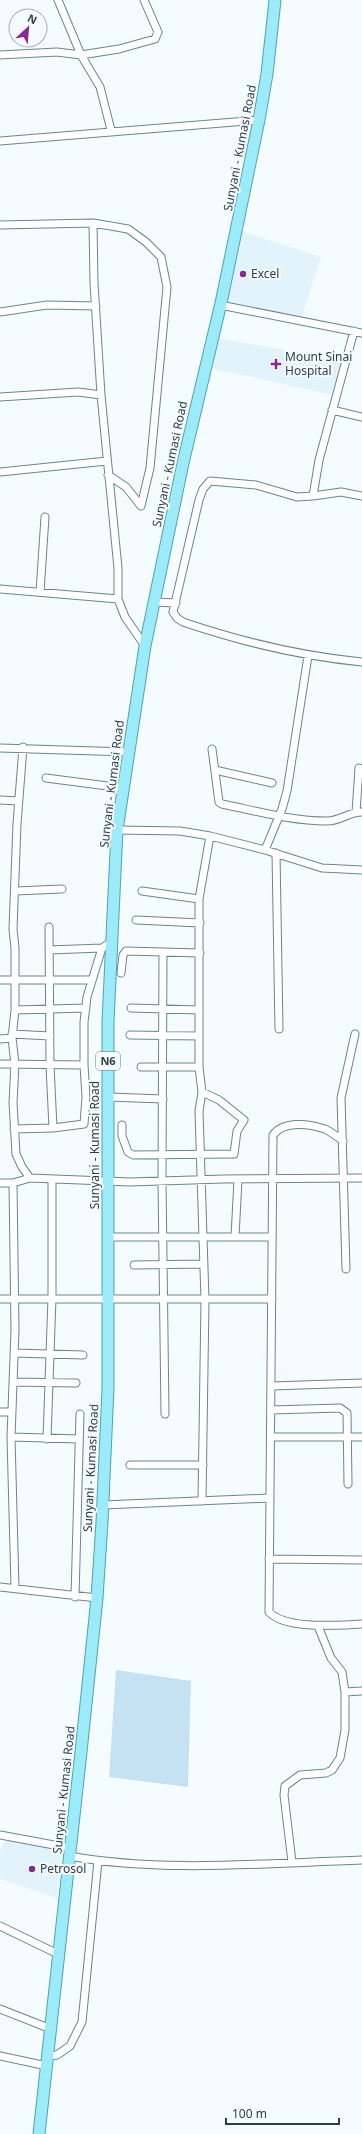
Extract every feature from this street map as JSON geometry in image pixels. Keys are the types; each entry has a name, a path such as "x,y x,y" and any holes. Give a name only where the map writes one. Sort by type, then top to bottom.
{"main road":[{"name":"Sunyani - Kumasi Road","path":"39,2134 97,1598 103,1505 108,1398 109,1182 106,946 117,830 145,646 183,463 220,305 259,120 267,74 275,0"}],"street":[{"path":"58,0 81,55 100,87 111,130"},
{"path":"0,55 57,52 81,55 119,50 155,39 158,32 144,0"},
{"path":"0,140 111,130 135,131 259,120"},
{"path":"0,225 93,223 128,229 146,242 161,257 167,287 150,468 141,506 126,487 108,475"},
{"path":"93,223 101,394 118,568 118,599 124,617 145,646"},
{"path":"220,305 362,333"},
{"path":"0,312 47,306 96,306"},
{"path":"313,496 319,460 354,331"},
{"path":"0,396 78,392 101,394"},
{"path":"332,410 362,417"},
{"path":"0,472 107,461"},
{"path":"362,496 341,492 297,497 256,485 210,481 203,489 199,500 174,609 174,615 183,622 231,638 308,656 362,662"},
{"path":"40,592 44,517"},
{"path":"0,589 118,599"},
{"path":"155,602 176,603"},
{"path":"265,850 279,816 287,791 294,756 308,656"},
{"path":"23,747 18,801 16,891 13,930 15,1010 12,1036 15,1064 14,1129 16,1154 22,1167 30,1178"},
{"path":"0,748 23,747 128,752"},
{"path":"212,749 219,802 222,804 279,816 328,821 337,820 350,813 359,812 359,768 362,769"},
{"path":"214,770 272,784"},
{"path":"46,778 123,788"},
{"path":"0,800 18,801"},
{"path":"117,830 180,831 210,836 265,850 322,868 362,870"},
{"path":"202,1501 205,1300 199,1111 202,1092 199,1067 200,899 210,836"},
{"path":"276,853 279,1029"},
{"path":"16,891 62,889"},
{"path":"142,891 200,899"},
{"path":"136,920 200,923"},
{"path":"49,927 50,1065 53,1128"},
{"path":"14,1129 53,1128 81,1125 85,1122 84,1065 86,1008 91,980 106,946 49,950"},
{"path":"121,973 123,955 126,951 200,953"},
{"path":"163,952 162,1180 164,1237 165,1414"},
{"path":"0,980 91,980"},
{"path":"15,1010 86,1008"},
{"path":"131,1008 199,1010"},
{"path":"346,1269 345,1179 341,1098 355,1034"},
{"path":"130,1035 199,1036"},
{"path":"0,1039 12,1036 50,1036"},
{"path":"0,1064 84,1065"},
{"path":"141,1068 199,1067"},
{"path":"122,1125 122,1136 128,1152 134,1155 234,1154 237,1131 244,1121 219,1100 202,1092"},
{"path":"108,1097 163,1099"},
{"path":"343,1141 326,1130 303,1125 288,1126 276,1131 273,1135 274,1180 272,1237 269,1612 279,1619 318,1626 362,1624"},
{"path":"0,1183 13,1183 30,1178 109,1182 200,1179 274,1180 362,1178"},
{"path":"235,1237 238,1179"},
{"path":"48,1439 52,1298 52,1180"},
{"path":"13,1183 14,1382 11,1437 15,1587"},
{"path":"108,1237 272,1237"},
{"path":"134,1265 204,1264"},
{"path":"0,1298 205,1300 272,1299"},
{"path":"14,1353 83,1355"},
{"path":"14,1382 49,1381 76,1383"},
{"path":"271,1386 362,1383"},
{"path":"271,1410 340,1408 347,1413 346,1437 348,1484"},
{"path":"0,1412 12,1412"},
{"path":"75,1597 80,1414"},
{"path":"11,1437 79,1439"},
{"path":"271,1437 362,1437"},
{"path":"130,1466 203,1465"},
{"path":"103,1505 270,1498"},
{"path":"269,1559 362,1560"},
{"path":"0,1587 15,1587 75,1597 97,1598"},
{"path":"292,1862 284,1795 285,1786 300,1775 326,1773 336,1766 340,1758 345,1730 346,1692 342,1672 331,1658 318,1626"},
{"path":"346,1692 362,1691"},
{"path":"0,1835 70,1852 98,1861 127,1864 362,1860"},
{"path":"0,2056 48,2061 70,2046 82,2022 98,1861"},
{"path":"0,1926 58,1954"},
{"path":"0,2009 51,2029"}],"shaded area":[{"path":"241,231 321,257 302,316 224,302"},
{"name":"Mount Sinai Hospital","path":"217,338 342,360 333,395 210,368"},
{"path":"116,1670 191,1681 188,1787 109,1777"},
{"path":"6,1839 62,1850 57,1898 0,1879 0,1851"}],"place":[{"name":"Excel","path":"243,274"},
{"name":"Mount Sinai Hospital","path":"276,364"},
{"name":"Petrosol","path":"32,1869"}]}
